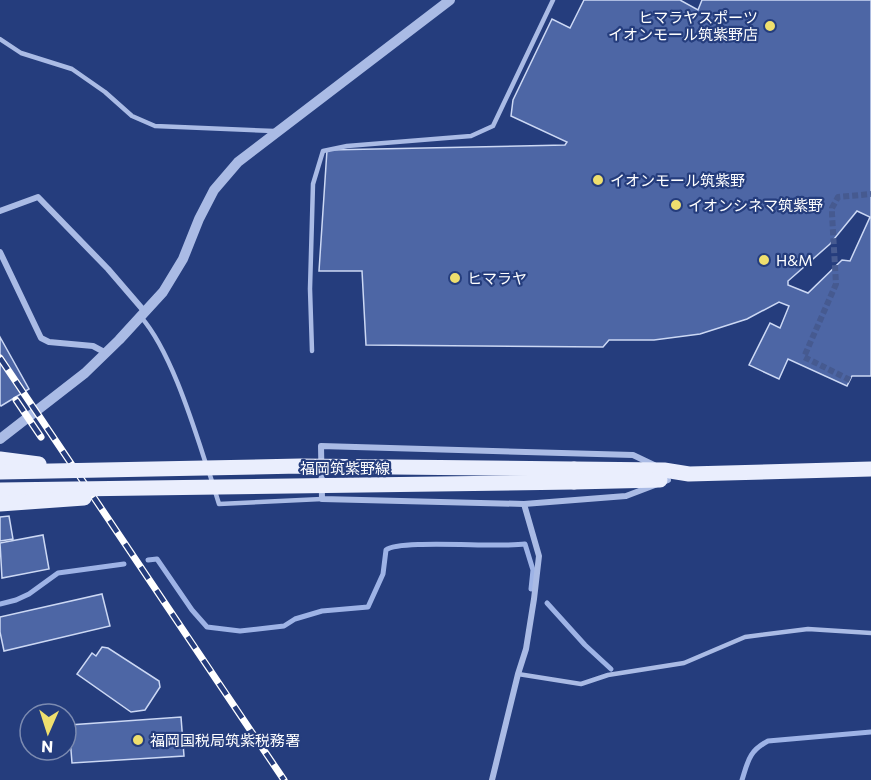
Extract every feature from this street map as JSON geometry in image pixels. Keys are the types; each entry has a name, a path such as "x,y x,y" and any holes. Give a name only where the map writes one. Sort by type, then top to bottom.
{"main road":[{"path":"0,459 101,470"},
{"name":"福岡筑紫野線","path":"0,472 300,466 574,475 666,475 871,468"},
{"name":"福岡筑紫野線","path":"0,490 416,485 574,475"},
{"path":"0,504 75,499 176,487"}],"street":[{"path":"0,439 85,373 163,292 183,260 199,219 214,190 238,162 450,0"},
{"path":"0,211 38,197 108,269 143,314"},
{"path":"0,252 41,338 49,342 93,346 106,353"},
{"path":"321,446 633,455 666,475 626,496 524,504 322,499 321,446"},
{"path":"492,780 528,639 539,556 524,504"}],"lane":[{"path":"312,351 310,289 313,184 323,151 347,146 471,136 493,126 553,0"},
{"path":"0,39 21,53 72,69 105,92 132,116 155,126 277,131"},
{"path":"143,314 165,354 195,429 219,504 322,499"},
{"path":"518,674 581,684 608,675 684,663 745,637 808,629 871,633"}],"building":[{"name":"イオンモール筑紫野","path":"584,0 680,0 698,10 702,0 871,0 871,376 852,376 847,386 788,359 779,379 749,365 770,323 780,328 789,306 779,302 747,319 700,334 654,340 609,340 603,347 366,345 362,271 319,271 327,150 565,145 567,142 511,116 513,100 552,19 570,28","holes":["857,211 870,217 850,261 842,260 808,293 788,285 788,281 830,244"]},
{"path":"0,337 29,389 1,406 0,405"},
{"path":"9,516 13,539 0,541 0,517"},
{"path":"43,535 49,569 2,578 0,543"},
{"path":"102,594 110,626 4,651 0,617"},
{"path":"102,647 108,648 159,681 160,687 145,710 131,712 77,674 92,653 96,656"},
{"path":"181,717 184,756 72,763 78,762 78,724"}],"waterway":[{"path":"148,560 157,559 192,610 207,627 240,631 284,626 295,619 322,611 368,607 383,574 386,550 395,547 429,544 525,544 533,570 531,589"},
{"path":"0,604 29,594 58,573 124,564"},
{"path":"547,603 585,645 611,669"},
{"path":"742,780 753,753 768,741 871,732"}],"tunnel":[{"path":"850,380 804,357 836,284 832,208 838,197 871,194"}],"railway":[{"path":"0,358 284,780"},
{"path":"16,400 41,437"}],"place":[{"name":"ヒマラヤスポーツ イオンモール筑紫野店","path":"770,26"},
{"name":"イオンモール筑紫野","path":"598,180"},
{"name":"イオンシネマ筑紫野","path":"676,205"},
{"name":"H&M","path":"764,260"},
{"name":"ヒマラヤ","path":"455,278"},
{"name":"福岡国税局筑紫税務署","path":"138,740"}]}
